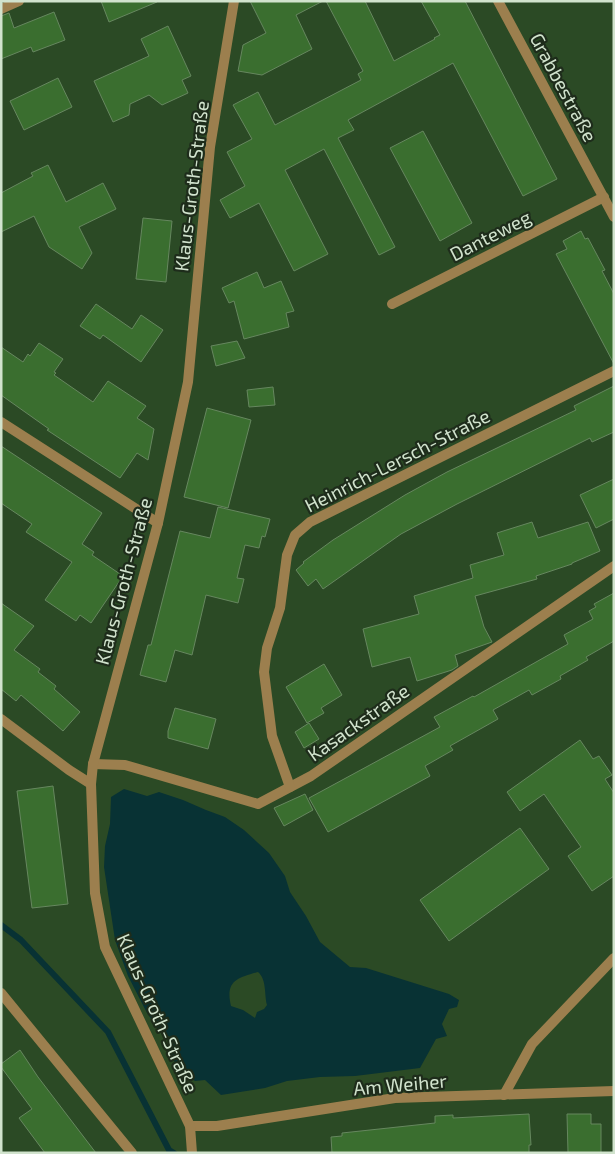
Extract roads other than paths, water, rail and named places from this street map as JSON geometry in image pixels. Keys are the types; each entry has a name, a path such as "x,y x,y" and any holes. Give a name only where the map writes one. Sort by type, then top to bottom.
{"street":[{"path":"1,9 19,1"},
{"name":"Klaus-Groth-Straße","path":"192,1153 190,1126 105,947 95,893 91,784 93,764 158,523 188,382 210,147 234,1"},
{"name":"Grabbestraße","path":"498,1 614,217"},
{"name":"Danteweg","path":"392,304 604,198"},
{"name":"Heinrich-Lersch-Straße","path":"290,787 272,736 264,672 267,648 280,608 288,555 295,535 310,522 614,371"},
{"path":"1,422 158,523"},
{"name":"Kasackstraße","path":"93,764 125,765 258,804 311,776 614,566"},
{"path":"1,719 69,770 91,784"},
{"path":"504,1095 532,1044 614,958"},
{"path":"1,993 132,1153"},
{"name":"Am Weiher","path":"190,1126 217,1126 395,1098 614,1091"}],"water":[{"path":"124,789 147,796 159,792 225,817 244,830 269,853 285,876 290,892 320,942 350,967 366,968 449,994 459,1000 457,1007 449,1009 442,1024 447,1036 436,1039 420,1068 355,1076 320,1077 287,1081 265,1088 221,1095 205,1080 195,1081 179,1068 173,1059 172,1053 175,1039 159,1030 147,1013 128,976 115,940 104,867 105,846 110,824 111,797","holes":["258,972 261,975 267,1005 264,1009 257,1012 255,1018 243,1010 231,1006 230,991 234,982 244,976"]}],"waterway":[{"path":"1,925 21,940 108,1032 169,1150 174,1153"}]}
